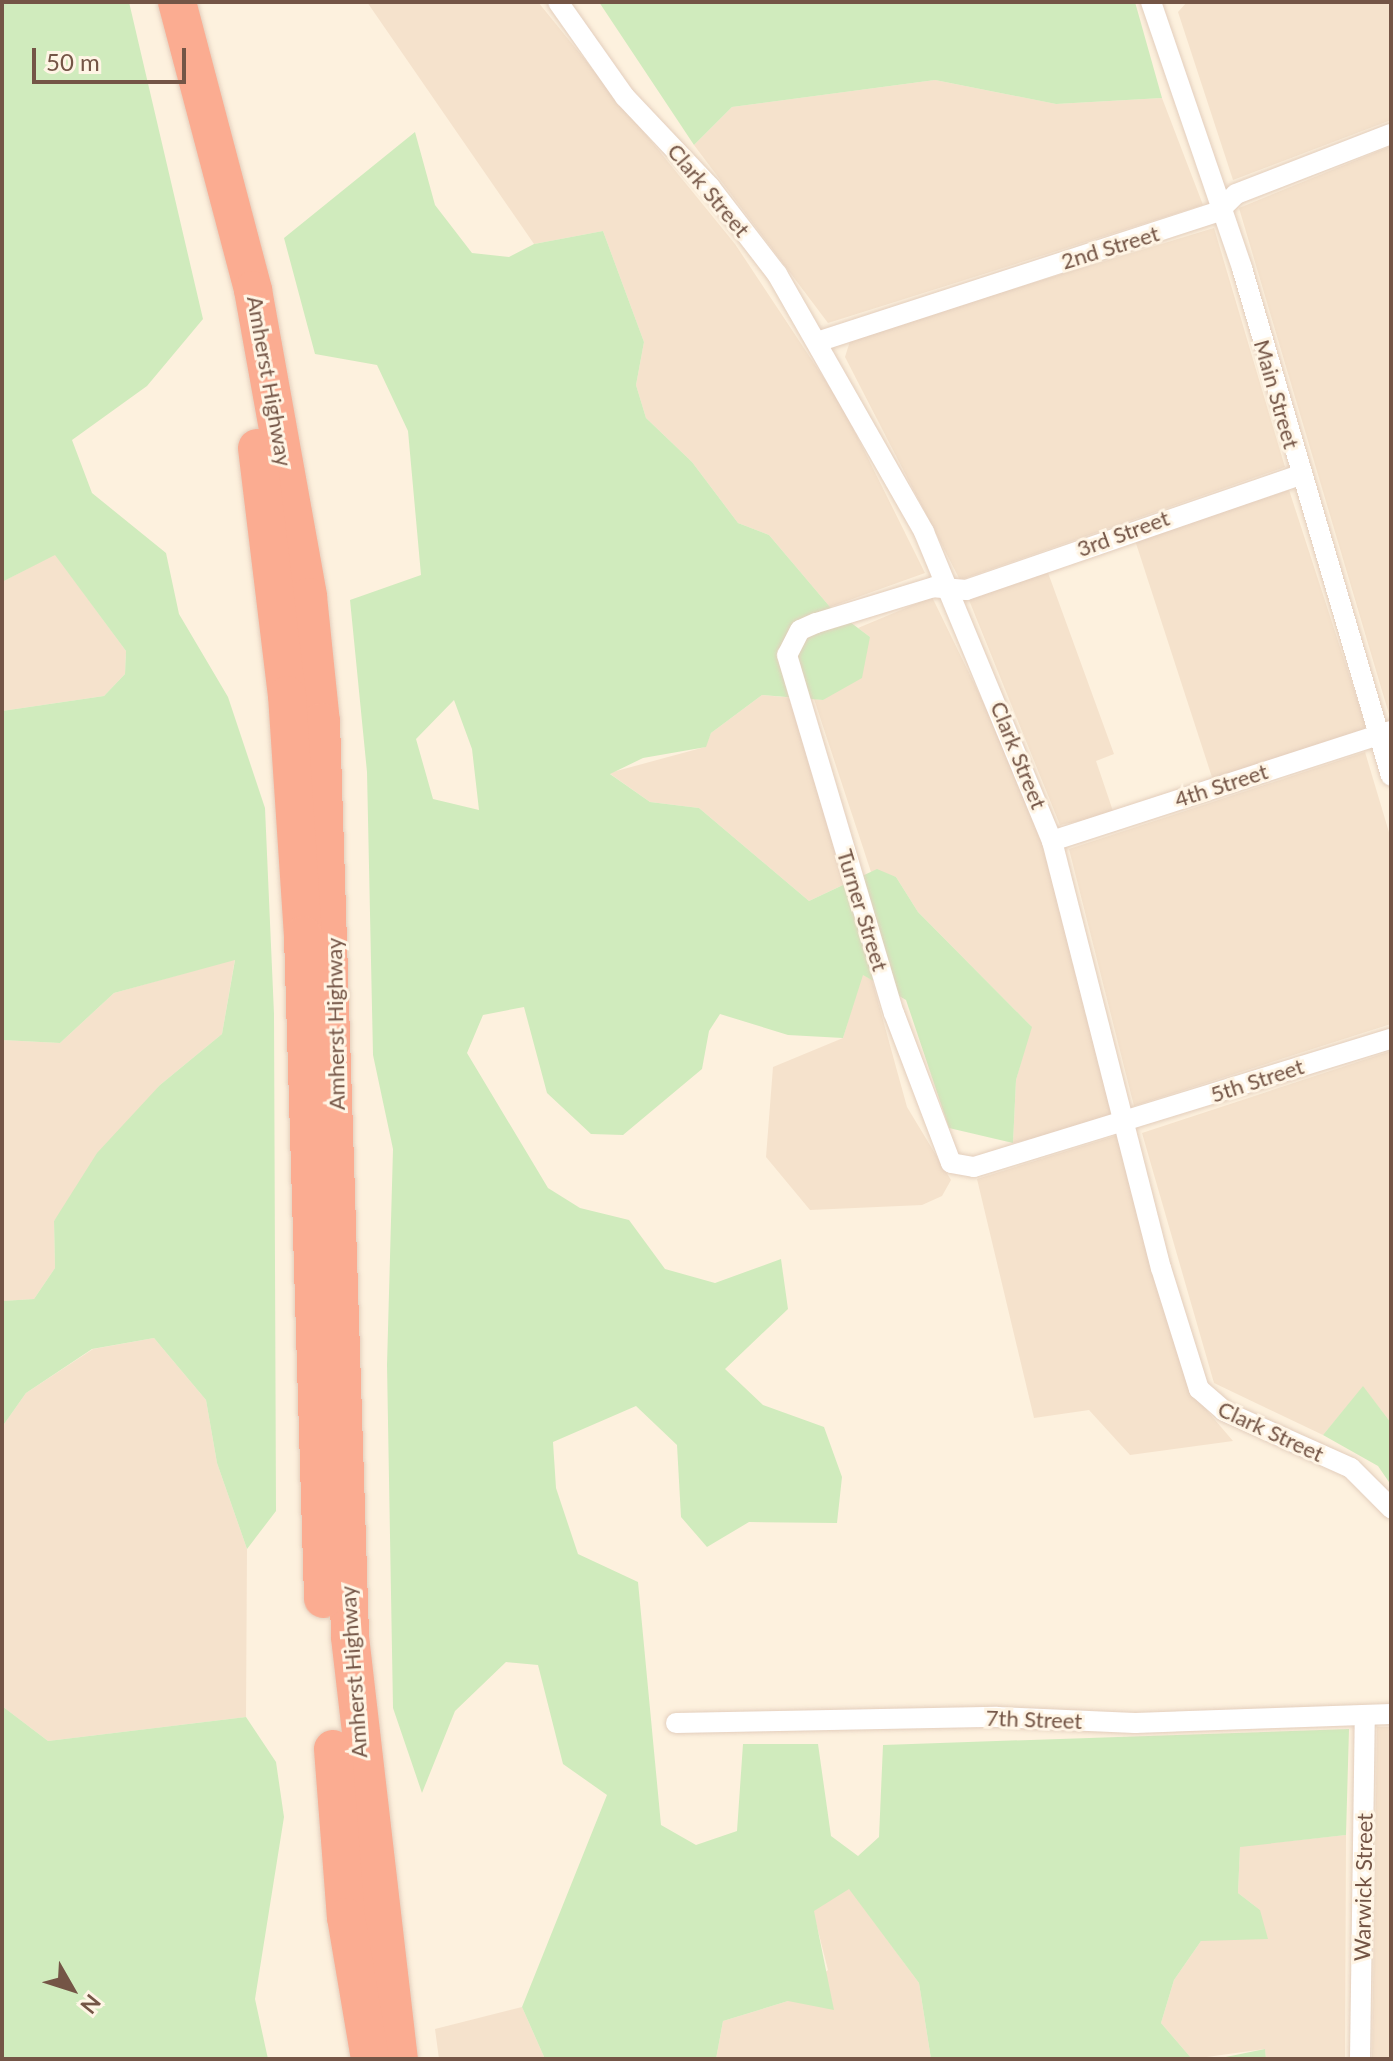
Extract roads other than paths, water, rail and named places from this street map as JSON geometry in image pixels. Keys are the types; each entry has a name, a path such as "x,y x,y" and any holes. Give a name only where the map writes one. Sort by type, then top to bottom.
{"highway":[{"name":"Amherst Highway","path":"151,2 228,285 259,459 287,695 303,935 315,1460 346,1917 370,2059"},
{"name":"Amherst Highway","path":"177,2 253,290 308,597 321,722 350,1637 399,2059"},
{"path":"346,1917 355,2059"}],"street":[{"name":"Clark Street","path":"558,2 625,97 710,187 820,341 888,461 947,587 1052,841 1124,1124 1199,1389 1224,1411 1351,1468 1391,1508"},
{"name":"Main Street","path":"1157,6 1223,208 1300,475 1385,733 1391,776"},
{"name":"2nd Street","path":"820,341 1223,208 1236,194 1391,134"},
{"name":"3rd Street","path":"947,587 966,590 1300,475"},
{"name":"Turner Street","path":"947,587 816,623 800,630 787,655 894,1013 951,1163 974,1167 1124,1124"},
{"name":"4th Street","path":"1052,841 1385,733"},
{"name":"5th Street","path":"1124,1124 1391,1039"},
{"name":"7th Street","path":"676,1723 1391,1714"},
{"name":"Warwick Street","path":"1360,2059 1365,1715"}]}
